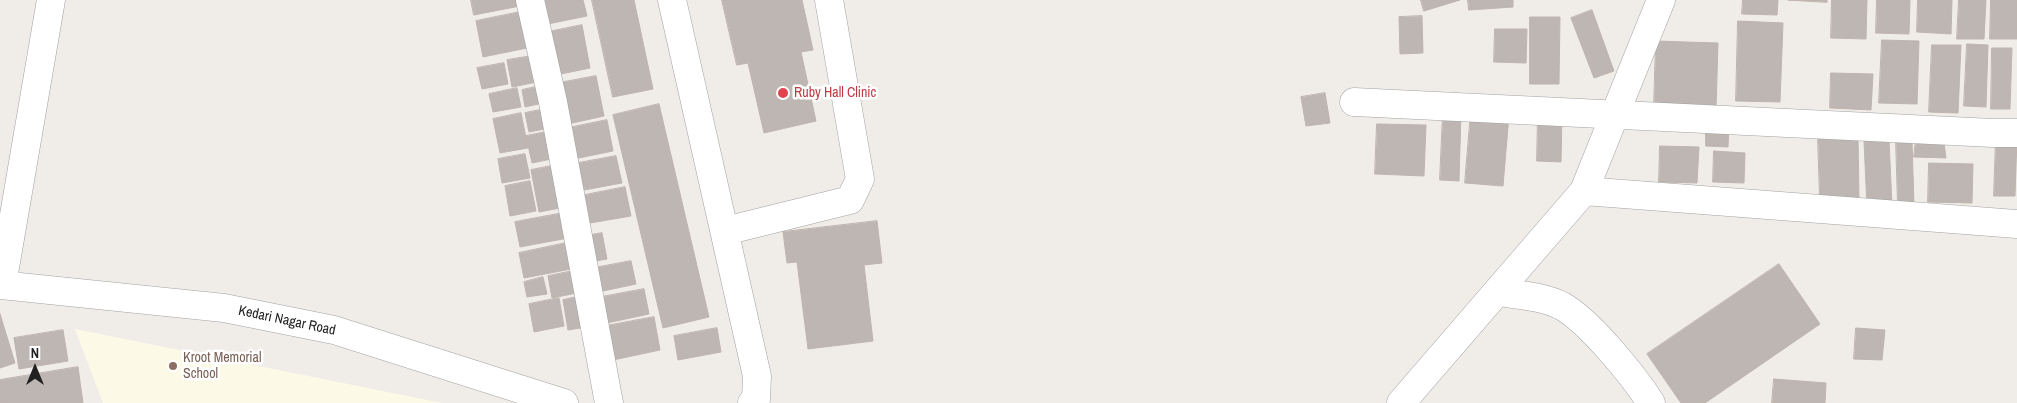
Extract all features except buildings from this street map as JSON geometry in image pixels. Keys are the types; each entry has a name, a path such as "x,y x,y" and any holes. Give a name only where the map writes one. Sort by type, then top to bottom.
{"street":[{"path":"1,285 51,0"},
{"path":"530,0 553,102 609,403"},
{"path":"672,0 757,376 756,399 752,403"},
{"path":"725,231 850,200 860,179 829,0"},
{"path":"1401,403 1584,191 1661,0"},
{"path":"1354,102 1983,133 2017,133"},
{"path":"1584,191 2017,224"},
{"name":"Kedari Nagar Road","path":"1,285 224,308 334,330 564,403"},
{"path":"1498,292 1538,298 1561,306 1583,320 1642,388 1651,403"}],"shaded area":[{"name":"Kroot Memorial School","path":"75,329 442,403 103,403"}],"place":[{"name":"Ruby Hall Clinic","path":"783,93"},
{"name":"Kroot Memorial School","path":"173,366"}]}
